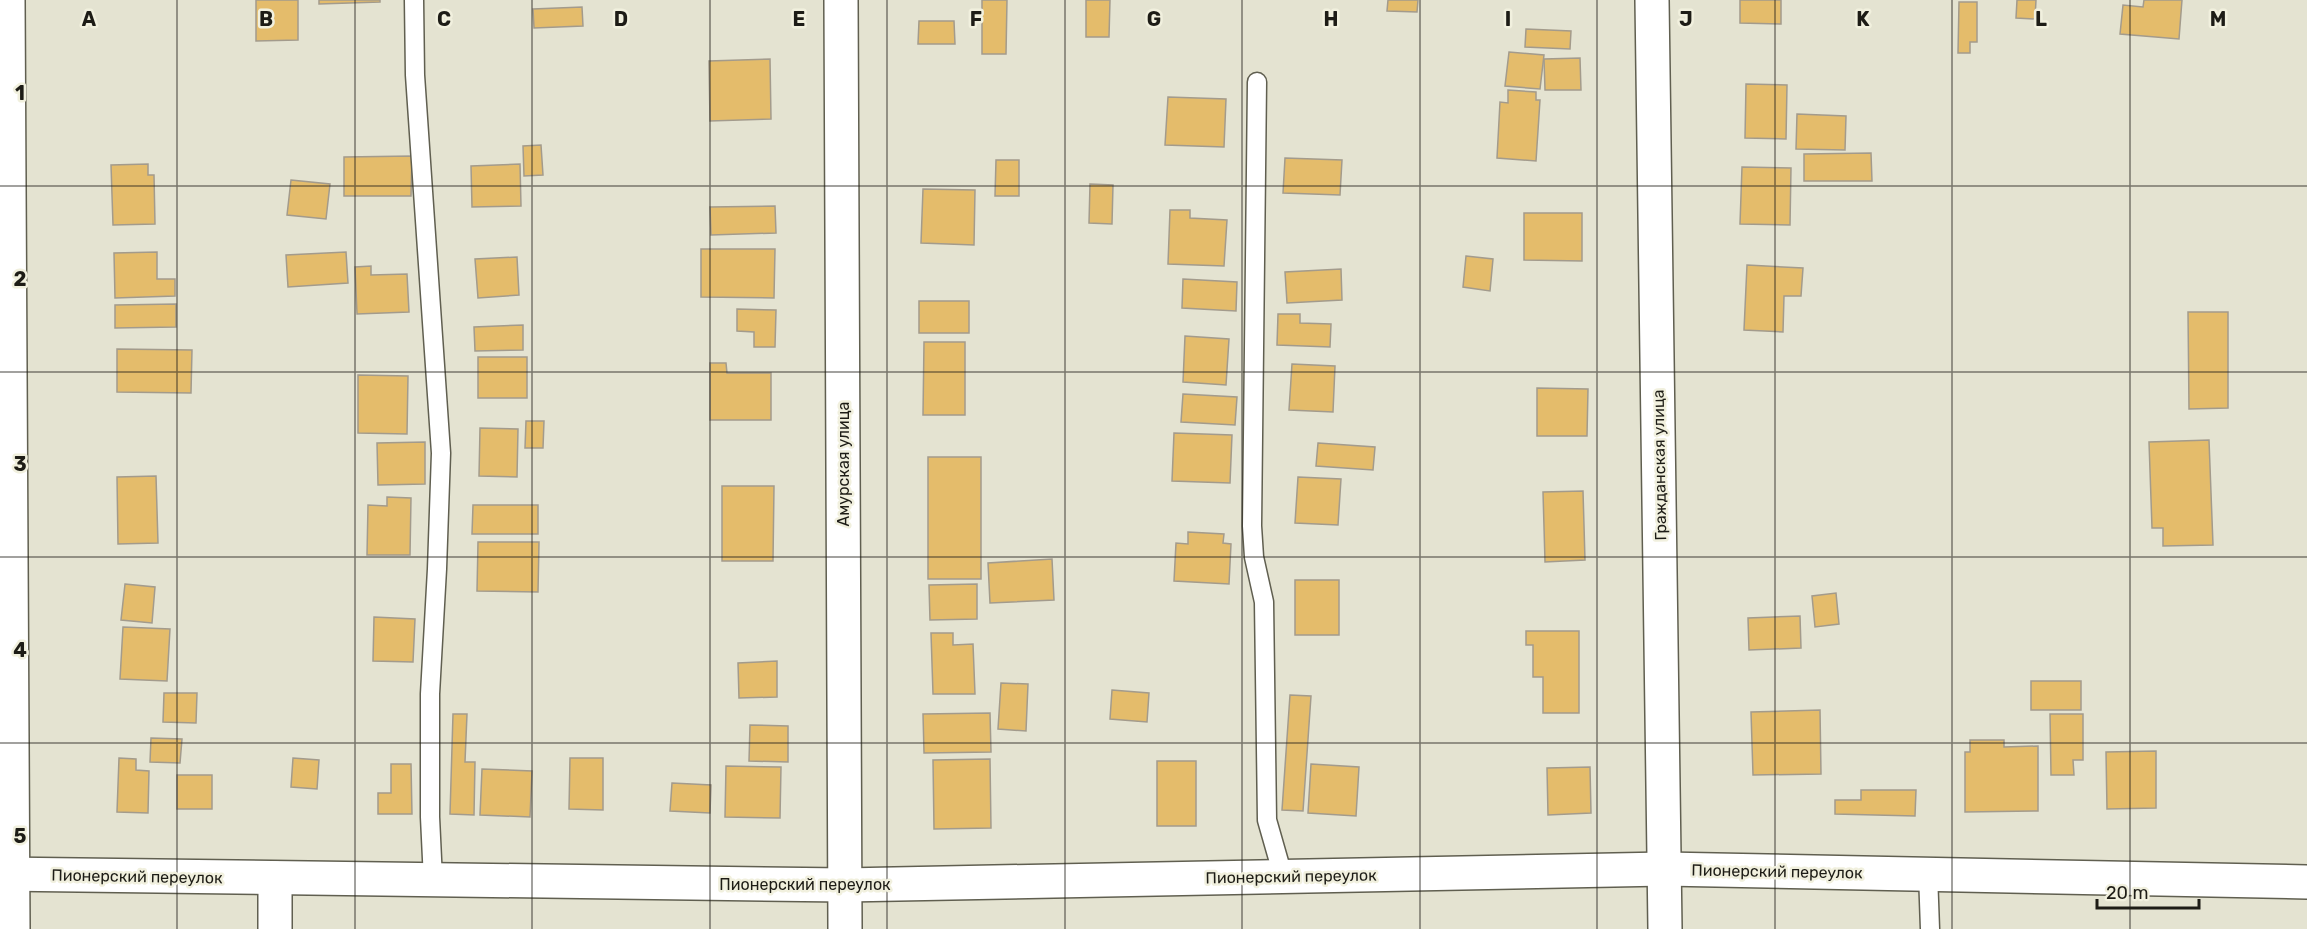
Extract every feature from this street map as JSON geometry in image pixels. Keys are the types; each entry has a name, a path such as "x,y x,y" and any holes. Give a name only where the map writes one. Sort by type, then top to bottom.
{"street":[{"path":"8,0 6,874 13,929"},
{"name":"Амурская улица","path":"841,0 844,929"},
{"name":"Гражданская улица","path":"1652,0 1665,929"},
{"name":"Пионерский переулок","path":"6,874 845,885 1665,869 2307,882"},
{"path":"275,878 275,929"}],"lane":[{"path":"414,0 415,75 441,453 430,694 430,817 434,880"},
{"path":"1257,82 1252,526 1254,557 1264,602 1267,820 1283,876"},
{"path":"1928,873 1930,929"}],"building":[{"path":"256,0 298,0 298,40 256,41"},
{"path":"319,0 380,0 380,2 319,4"},
{"path":"982,0 1007,0 1006,54 982,54"},
{"path":"1086,0 1110,0 1109,37 1086,37"},
{"path":"1388,0 1418,0 1417,12 1387,11"},
{"path":"1740,0 1781,0 1781,24 1740,23"},
{"path":"2017,0 2036,0 2035,19 2016,18"},
{"path":"2144,0 2182,0 2179,39 2120,34 2123,5 2143,7"},
{"path":"1959,2 1977,2 1977,42 1970,42 1970,53 1958,53"},
{"path":"582,7 583,26 534,28 533,9"},
{"path":"919,21 954,21 955,44 918,44"},
{"path":"1526,29 1571,31 1570,49 1525,47"},
{"path":"1509,52 1544,55 1540,89 1505,86"},
{"path":"1580,58 1581,90 1545,90 1544,59"},
{"path":"770,59 771,119 710,121 709,61"},
{"path":"1746,84 1787,85 1786,139 1745,138"},
{"path":"1508,90 1536,92 1536,100 1540,100 1536,161 1497,158 1500,102 1508,103"},
{"path":"1168,97 1226,99 1224,147 1165,145"},
{"path":"1797,114 1846,116 1845,150 1796,149"},
{"path":"541,145 543,175 524,176 523,146"},
{"path":"1871,153 1872,181 1804,181 1804,154"},
{"path":"412,156 411,196 344,196 344,157"},
{"path":"1285,158 1342,160 1340,195 1283,193"},
{"path":"996,160 1019,160 1019,196 995,196"},
{"path":"148,164 148,175 154,175 155,224 113,225 111,165"},
{"path":"520,164 521,206 472,207 471,166"},
{"path":"1742,167 1791,168 1790,225 1740,224"},
{"path":"291,180 330,184 326,219 287,215"},
{"path":"1090,184 1113,185 1112,224 1089,223"},
{"path":"923,189 975,190 974,245 921,243"},
{"path":"775,206 776,233 711,235 710,207"},
{"path":"1170,210 1190,210 1190,218 1227,220 1224,266 1168,264"},
{"path":"1524,213 1582,213 1582,261 1524,260"},
{"path":"701,249 775,249 774,298 701,297"},
{"path":"157,252 157,279 175,279 175,296 115,298 114,253"},
{"path":"346,252 348,283 288,287 286,255"},
{"path":"1466,256 1493,259 1490,291 1463,287"},
{"path":"517,257 519,295 478,298 475,259"},
{"path":"1747,265 1803,268 1801,296 1784,296 1783,332 1744,330"},
{"path":"371,266 371,275 407,274 409,312 357,314 355,267"},
{"path":"1341,269 1342,300 1287,303 1285,272"},
{"path":"1183,279 1237,282 1236,311 1182,308"},
{"path":"919,301 969,301 969,333 919,333"},
{"path":"176,304 176,327 115,328 115,305"},
{"path":"737,309 776,310 775,347 754,347 754,332 737,331"},
{"path":"2188,312 2228,312 2228,408 2189,409"},
{"path":"1278,314 1300,314 1300,323 1331,324 1330,347 1277,345"},
{"path":"523,325 523,350 475,351 474,327"},
{"path":"1185,336 1229,339 1226,385 1183,382"},
{"path":"924,342 965,342 965,415 923,415"},
{"path":"117,349 192,350 191,393 117,392"},
{"path":"478,357 527,357 527,398 478,398"},
{"path":"710,363 726,363 727,373 771,373 771,420 710,420"},
{"path":"1292,364 1335,366 1333,412 1289,410"},
{"path":"358,375 408,376 407,434 358,433"},
{"path":"1537,388 1588,389 1587,436 1537,436"},
{"path":"1183,394 1237,397 1235,425 1181,422"},
{"path":"526,421 544,421 543,448 525,448"},
{"path":"480,428 518,429 517,477 479,476"},
{"path":"1174,433 1232,435 1230,483 1172,481"},
{"path":"2209,440 2213,545 2163,546 2163,528 2152,528 2149,442"},
{"path":"425,442 425,484 378,485 377,443"},
{"path":"1318,443 1375,447 1373,470 1316,466"},
{"path":"928,457 981,457 981,579 928,579"},
{"path":"156,476 158,543 118,544 117,477"},
{"path":"1298,477 1341,479 1338,525 1295,523"},
{"path":"722,486 774,486 773,561 722,561"},
{"path":"1583,491 1585,560 1545,562 1543,492"},
{"path":"387,497 411,498 410,555 367,555 368,505 387,506"},
{"path":"473,505 538,505 538,534 472,534"},
{"path":"1188,532 1224,534 1223,543 1231,544 1229,584 1174,581 1176,543 1188,544"},
{"path":"478,542 539,542 538,592 477,591"},
{"path":"1052,559 1054,600 990,603 988,563"},
{"path":"1295,580 1339,580 1339,635 1295,635"},
{"path":"125,584 155,587 152,623 121,620"},
{"path":"977,584 977,619 930,620 929,585"},
{"path":"1836,593 1839,624 1815,627 1812,596"},
{"path":"1800,616 1801,648 1749,650 1748,618"},
{"path":"374,617 415,619 413,662 373,661"},
{"path":"123,627 170,629 167,681 120,679"},
{"path":"1526,631 1579,631 1579,713 1543,713 1543,677 1533,677 1533,645 1526,645"},
{"path":"931,633 953,633 953,645 973,644 975,694 933,694"},
{"path":"777,661 777,697 739,698 738,663"},
{"path":"2031,681 2081,681 2081,710 2031,710"},
{"path":"1001,683 1028,684 1026,731 998,729"},
{"path":"1112,690 1149,693 1147,722 1110,719"},
{"path":"164,693 197,693 196,723 163,722"},
{"path":"1290,695 1311,696 1303,811 1282,810"},
{"path":"1820,710 1821,774 1753,775 1751,712"},
{"path":"990,713 991,752 924,753 923,714"},
{"path":"453,714 467,714 465,762 475,762 474,815 450,814"},
{"path":"2050,714 2083,714 2083,760 2073,760 2074,775 2051,775"},
{"path":"750,725 788,726 788,762 749,761"},
{"path":"151,738 182,739 180,763 150,762"},
{"path":"1970,740 2004,740 2004,747 2038,746 2038,811 1965,812 1965,752 1970,752"},
{"path":"2156,751 2156,808 2107,809 2106,752"},
{"path":"119,758 136,759 136,770 149,771 148,813 117,812"},
{"path":"293,758 319,760 317,789 291,787"},
{"path":"570,758 603,758 603,810 569,809"},
{"path":"990,759 991,828 934,829 933,760"},
{"path":"1157,761 1196,761 1196,826 1157,826"},
{"path":"391,764 411,764 412,814 378,814 378,793 391,793"},
{"path":"1311,764 1359,767 1356,816 1308,813"},
{"path":"726,766 781,767 780,818 725,817"},
{"path":"1590,767 1591,813 1548,815 1547,768"},
{"path":"482,769 532,771 530,817 480,815"},
{"path":"177,775 212,775 212,809 177,809"},
{"path":"672,783 711,785 710,813 670,811"},
{"path":"1861,790 1916,790 1915,816 1835,814 1835,800 1861,800"}]}
